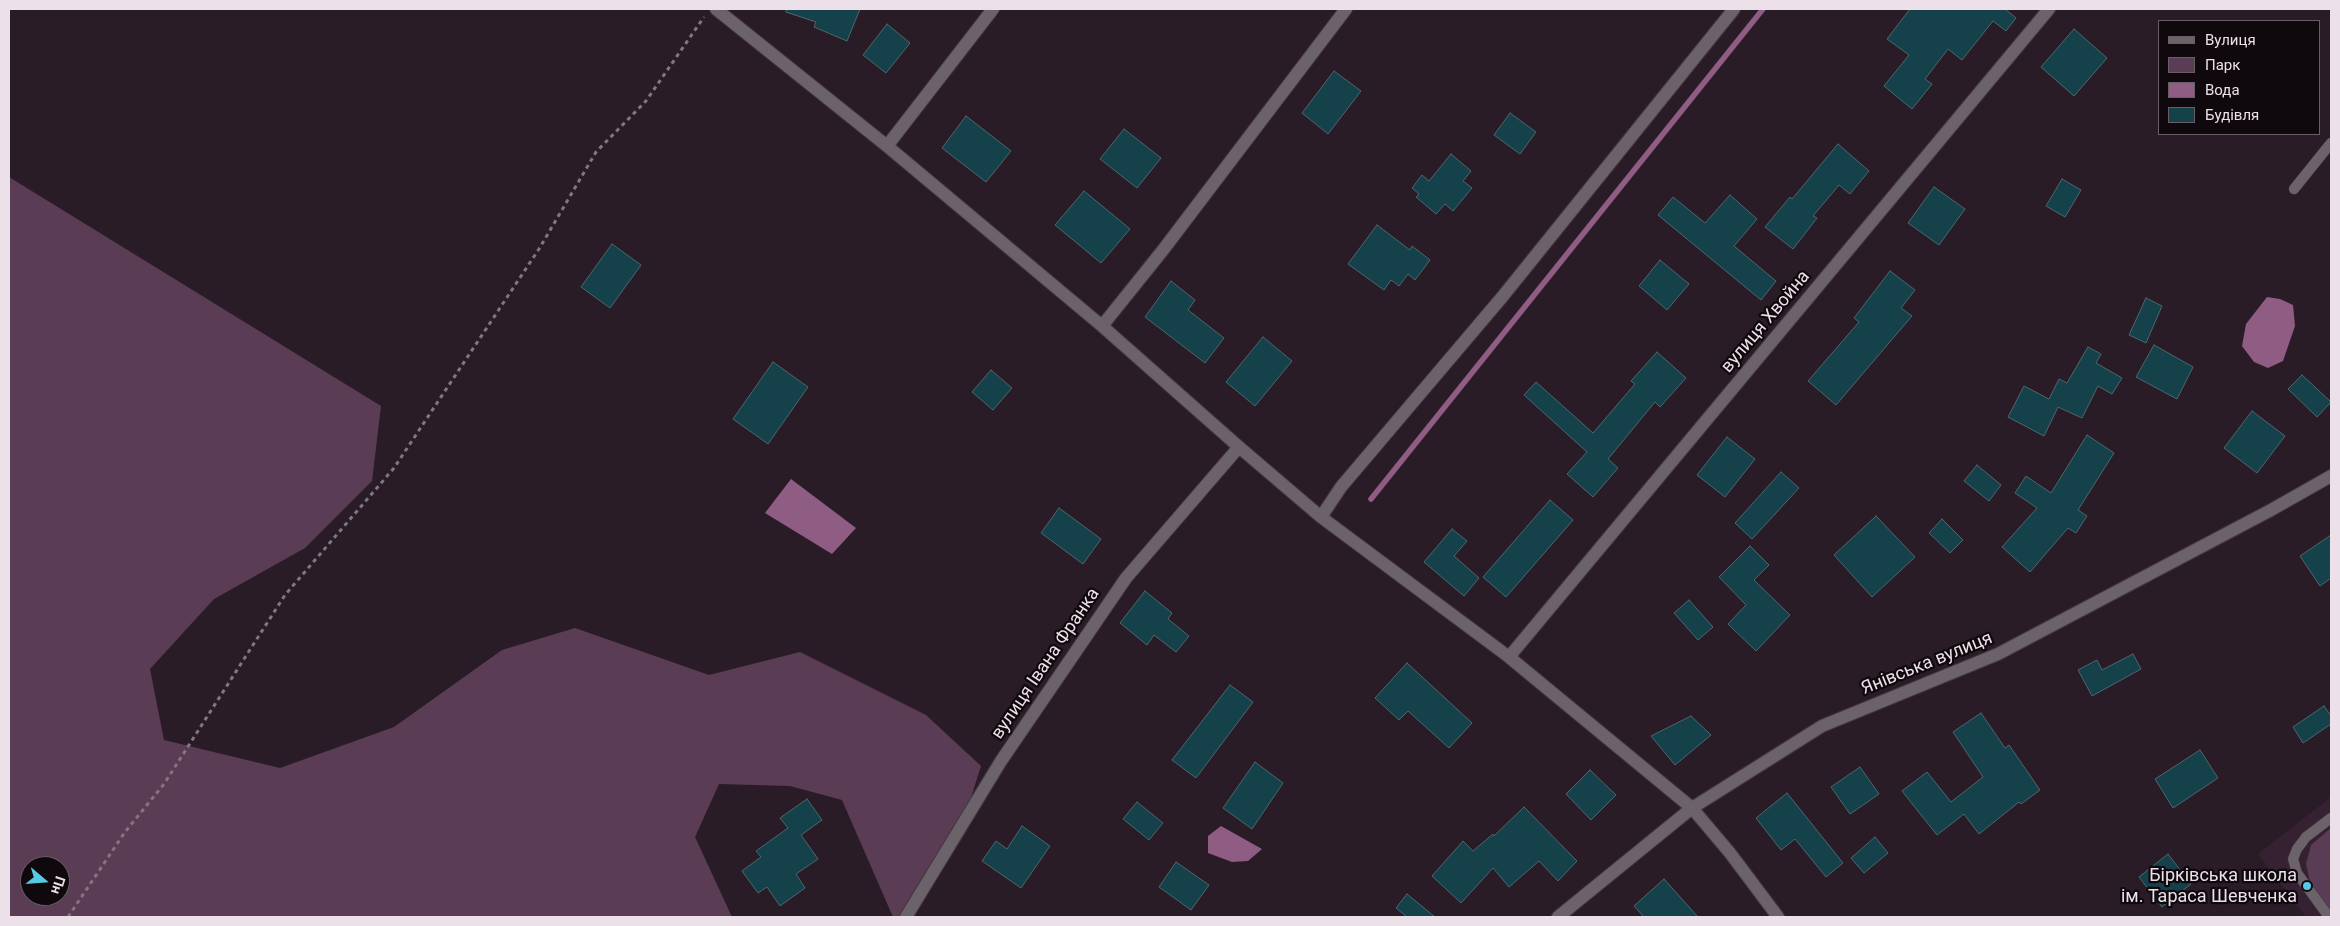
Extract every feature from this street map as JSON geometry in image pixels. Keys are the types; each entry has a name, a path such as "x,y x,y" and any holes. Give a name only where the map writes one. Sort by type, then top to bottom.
{"street":[{"path":"716,9 887,146 1102,326 1239,448 1321,517 1509,657 1692,808 1730,853 1778,917"},
{"path":"887,146 993,9"},
{"path":"1102,326 1163,250 1346,9"},
{"path":"1321,517 1341,486 1504,296 1734,9"},
{"name":"вулиця Хвойна","path":"1509,657 2049,9"},
{"name":"вулиця Івана Франка","path":"906,917 1001,761 1126,578 1239,448"},
{"name":"Янівська вулиця","path":"1558,917 1692,808 1822,726 1998,654 2331,476"}],"lane":[{"path":"2294,189 2331,144"},
{"path":"2329,917 2297,872 2293,860 2297,849 2306,837 2331,818"}],"path":[{"path":"68,917 125,832 164,784 285,595 394,468 539,249 596,152 646,100 704,16"}],"shaded area":[{"name":"Бірківська школа ім. Тараса Шевченка","path":"2331,797 2331,917 2306,917 2258,854"}],"green space":[{"path":"9,177 381,406 372,481 305,548 214,599 150,669 164,740 280,768 394,727 502,650 575,628 709,675 800,652 926,715 981,766 957,842 907,917 893,917 842,800 790,786 719,784 695,837 732,917 9,917"},
{"path":"2331,828 2331,911 2310,882 2306,864 2311,845"}],"water":[{"path":"2267,297 2280,299 2293,305 2295,326 2283,361 2268,368 2254,362 2242,346 2246,324"},
{"path":"791,479 856,528 832,554 765,513"},
{"path":"1221,826 1262,849 1248,861 1232,862 1208,853 1208,836"}],"building":[{"path":"786,9 860,9 847,41 814,27 816,22 786,12"},
{"path":"1910,9 2005,9 2016,18 2006,31 1993,21 1962,60 1948,49 1925,79 1932,84 1912,109 1884,86 1909,55 1887,39"},
{"path":"887,24 910,43 886,73 863,55"},
{"path":"2074,29 2107,58 2074,96 2041,67"},
{"path":"1334,71 1361,91 1328,134 1302,113"},
{"path":"1510,113 1536,132 1520,154 1494,135"},
{"path":"966,116 1011,151 986,182 942,148"},
{"path":"1124,129 1161,158 1137,188 1100,159"},
{"path":"1838,144 1869,171 1850,194 1839,185 1813,216 1817,218 1793,249 1765,227 1790,197 1792,199"},
{"path":"1451,154 1471,171 1463,181 1472,188 1453,211 1445,204 1436,214 1416,197 1419,194 1412,188 1422,175 1429,181"},
{"path":"2062,179 2081,190 2065,217 2046,206"},
{"path":"1934,187 1965,209 1939,245 1908,223"},
{"path":"1084,191 1130,229 1101,263 1055,225"},
{"path":"1730,195 1757,219 1734,246 1776,281 1761,300 1658,215 1673,197 1705,223"},
{"path":"1377,225 1410,250 1412,246 1430,260 1415,280 1408,274 1399,286 1391,280 1384,290 1348,264"},
{"path":"612,244 641,265 610,308 581,287"},
{"path":"1660,260 1689,284 1667,310 1639,286"},
{"path":"1890,271 1915,290 1901,308 1912,316 1836,405 1808,381 1859,322 1854,318"},
{"path":"1171,281 1195,300 1188,310 1224,338 1205,363 1145,317"},
{"path":"2146,298 2162,306 2146,343 2129,335"},
{"path":"1263,337 1292,361 1255,406 1226,382"},
{"path":"2154,345 2193,367 2177,399 2136,377"},
{"path":"2088,347 2101,354 2096,363 2122,378 2112,394 2098,386 2082,418 2058,407 2044,436 2008,417 2024,386 2049,399 2059,379 2067,383"},
{"path":"1657,352 1686,378 1660,407 1655,402 1608,459 1618,468 1593,497 1567,474 1587,452 1524,395 1536,382 1593,433 1635,384 1631,381"},
{"path":"773,362 808,387 768,444 733,419"},
{"path":"991,370 1012,388 993,410 972,392"},
{"path":"2302,375 2331,402 2317,417 2288,389"},
{"path":"2252,411 2285,436 2257,473 2224,448"},
{"path":"2087,435 2114,453 2078,510 2087,516 2076,533 2068,528 2030,572 2002,547 2037,508 2015,493 2026,476 2051,493"},
{"path":"1727,437 1755,459 1725,497 1697,475"},
{"path":"1977,465 2001,485 1989,501 1964,481"},
{"path":"1781,472 1799,488 1752,539 1735,523"},
{"path":"1550,500 1573,520 1506,597 1483,577"},
{"path":"1059,508 1101,539 1083,564 1041,533"},
{"path":"1876,516 1915,557 1872,597 1834,555"},
{"path":"1942,519 1963,540 1950,553 1929,533"},
{"path":"1452,529 1467,541 1454,556 1479,578 1464,596 1424,562"},
{"path":"2331,535 2331,578 2320,586 2300,556"},
{"path":"1750,546 1769,565 1754,580 1790,615 1756,651 1728,624 1746,605 1719,577"},
{"path":"1145,591 1172,613 1168,619 1189,636 1176,652 1154,635 1147,645 1120,623"},
{"path":"1689,600 1713,627 1698,640 1674,613"},
{"path":"2133,654 2141,669 2092,696 2078,670 2097,660 2102,670"},
{"path":"1407,663 1472,723 1449,748 1408,711 1399,720 1375,698"},
{"path":"1230,685 1253,702 1196,778 1172,760"},
{"path":"2324,706 2331,716 2331,724 2303,743 2293,727"},
{"path":"1981,713 2005,748 2009,745 2040,790 2021,804 2019,802 1979,834 1964,814 1937,835 1902,791 1927,772 1951,802 1983,777 1953,732"},
{"path":"1691,716 1711,735 1675,765 1651,736"},
{"path":"2200,750 2218,778 2173,808 2155,779"},
{"path":"1255,762 1283,783 1252,829 1223,808"},
{"path":"1860,767 1879,794 1850,814 1831,787"},
{"path":"1590,770 1616,795 1591,820 1566,794"},
{"path":"1787,793 1843,863 1826,877 1795,839 1781,850 1756,818"},
{"path":"807,799 822,820 801,835 818,859 796,874 805,888 780,906 767,887 758,893 742,871 761,857 756,851 788,828 780,818"},
{"path":"1137,802 1163,823 1149,840 1123,819"},
{"path":"1524,807 1577,861 1558,881 1539,861 1509,887 1493,868 1461,903 1432,876 1463,841 1473,851 1493,834 1494,836"},
{"path":"1022,826 1050,846 1021,888 982,861 996,841 1007,849"},
{"path":"1875,837 1888,853 1864,873 1851,858"},
{"path":"2168,854 2191,884 2162,907 2139,877"},
{"path":"1176,862 1209,885 1191,910 1159,887"},
{"path":"1664,879 1698,917 1644,917 1634,906"},
{"path":"1407,894 1435,917 1407,917 1396,908"}],"waterway":[{"path":"1371,499 1763,9"}],"place":[{"name":"Бірківська школа ім. Тараса Шевченка","path":"2307,886"}]}
